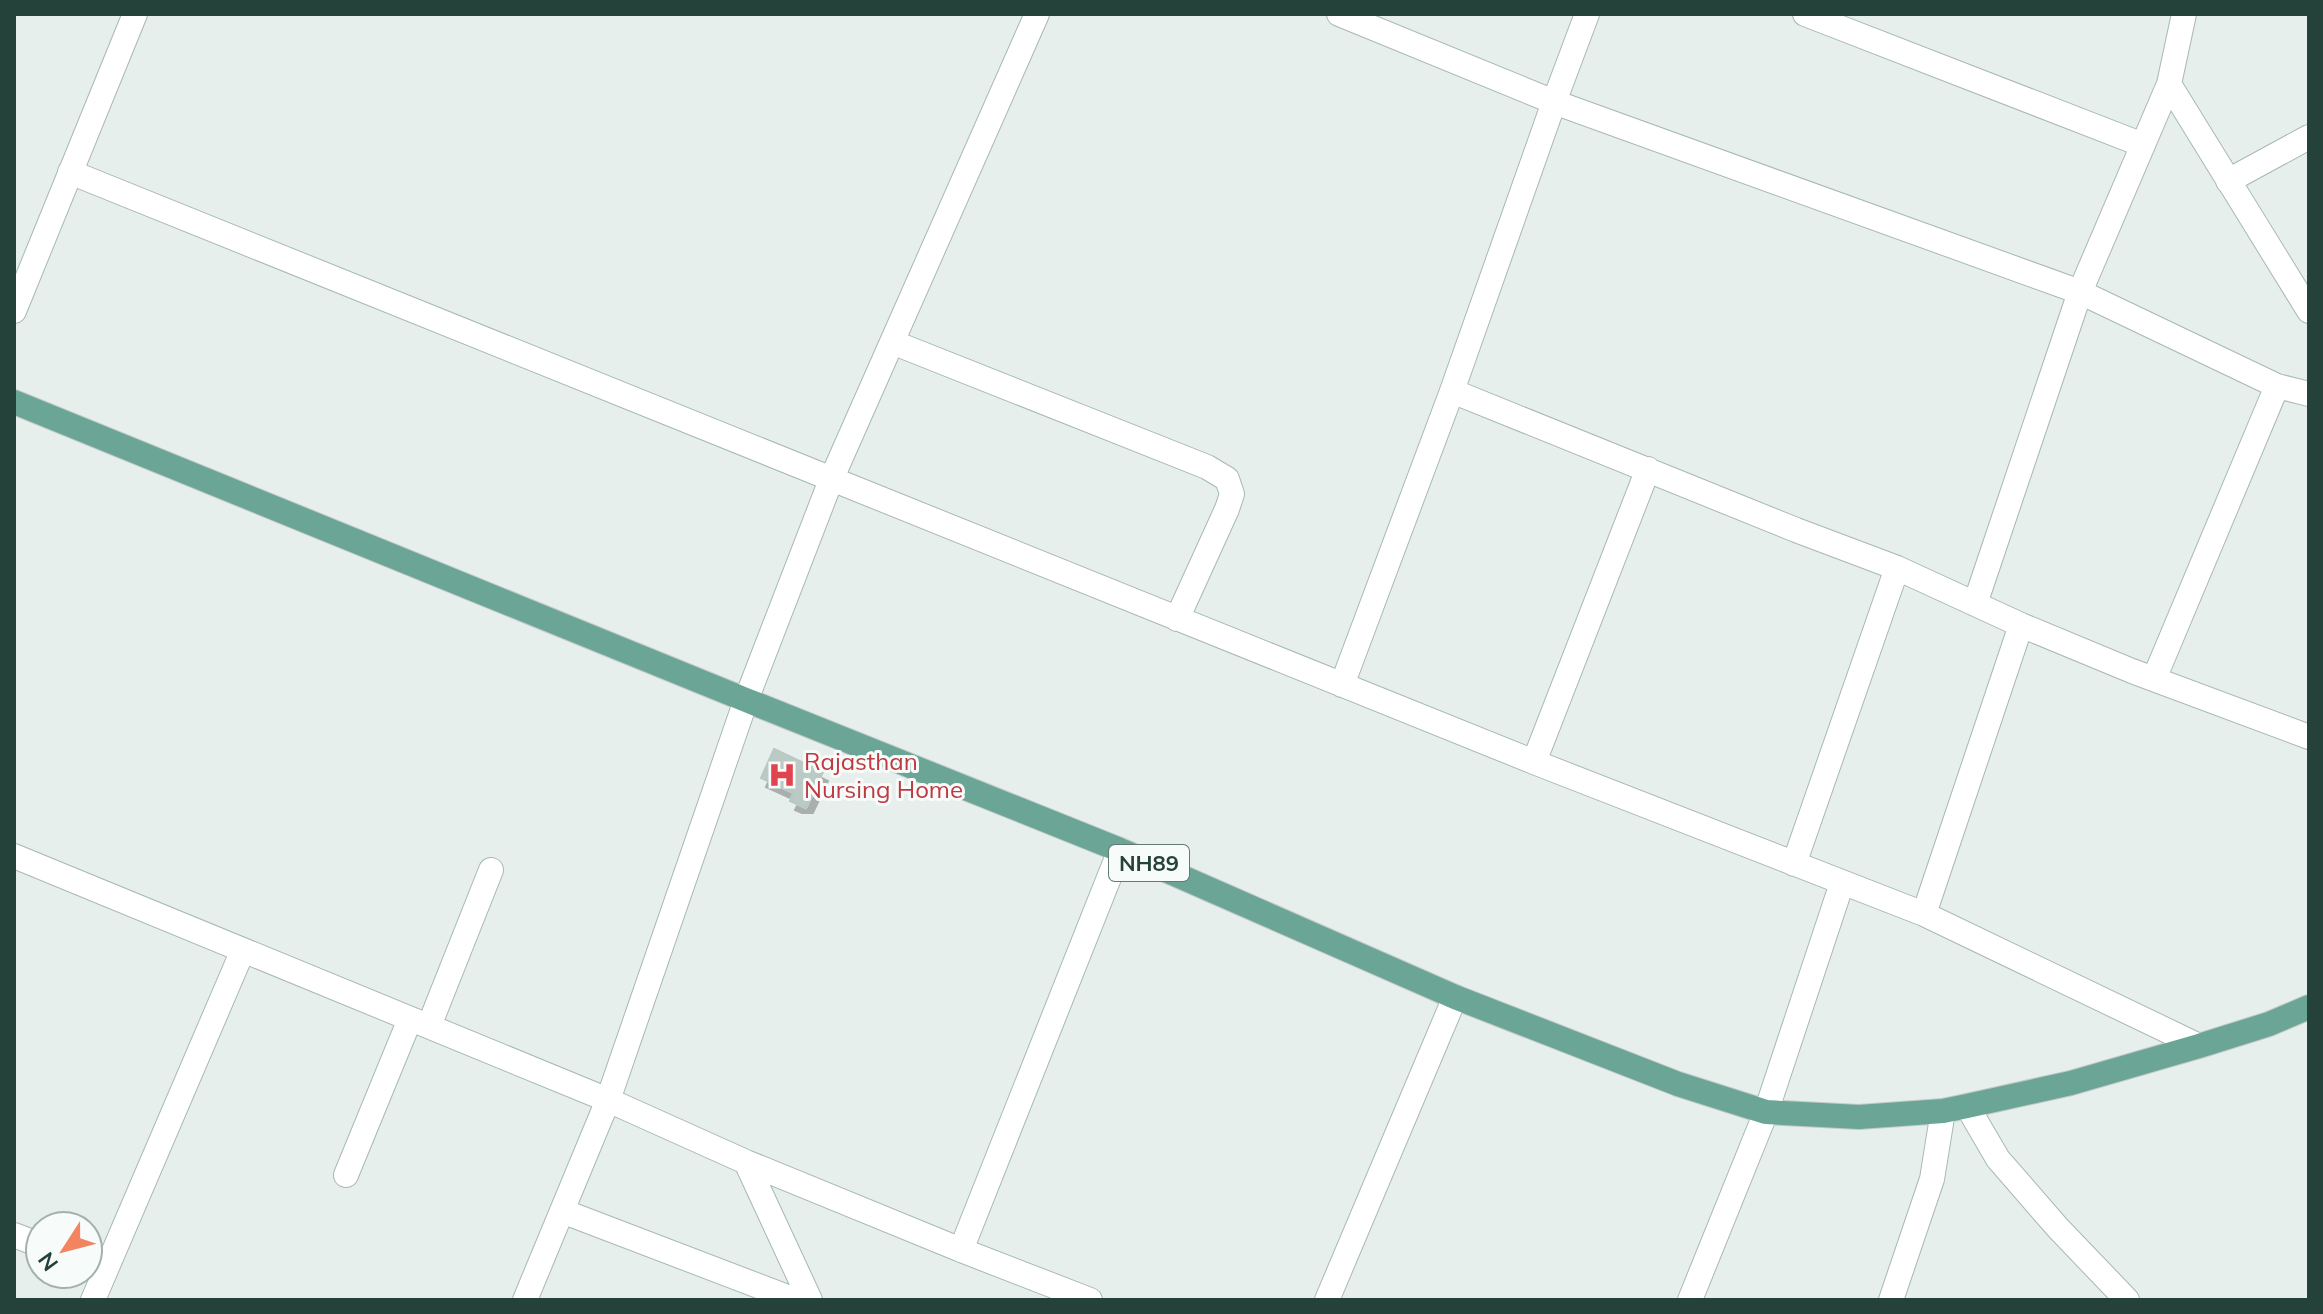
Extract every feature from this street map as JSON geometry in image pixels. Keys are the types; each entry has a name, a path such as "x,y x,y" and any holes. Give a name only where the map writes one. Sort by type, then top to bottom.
{"main road":[{"name":"NH89","path":"14,402 1120,850 1455,997 1678,1084 1766,1112 1859,1117 1943,1111 2071,1083 2269,1024 2309,1007"}],"street":[{"path":"14,311 135,14"},
{"path":"525,1300 608,1100 746,700 831,480 1037,14"},
{"path":"1339,14 1554,102 2080,292 2277,386 2309,394"},
{"path":"1342,685 1452,391 1587,14"},
{"path":"1805,14 2143,145"},
{"path":"1975,604 2080,292 2169,84 2184,14"},
{"path":"2169,84 2309,311"},
{"path":"2228,181 2309,137"},
{"path":"70,172 1534,762 1924,914 2199,1046"},
{"path":"892,342 1207,467 1227,479 1232,494 1227,509 1177,619"},
{"path":"2154,679 2277,386"},
{"path":"1452,391 1897,568 2021,625 2154,679 2309,737"},
{"path":"1534,762 1648,469"},
{"path":"1794,864 1897,568"},
{"path":"1924,914 2021,625"},
{"path":"961,1250 1120,850"},
{"path":"14,856 608,1100 746,1162 1090,1300"},
{"path":"346,1175 491,870"},
{"path":"1690,1300 1766,1112 1842,883"},
{"path":"104,1250 243,950"},
{"path":"1327,1300 1455,997"},
{"path":"1967,1106 1998,1159 2127,1300"},
{"path":"1891,1300 1932,1179 1943,1111"},
{"path":"746,1162 810,1300"},
{"path":"562,1211 795,1300"}],"building":[{"path":"774,749 823,772 806,808 790,801 794,793 761,778"}],"place":[{"name":"Rajasthan Nursing Home","path":"782,775"}]}
